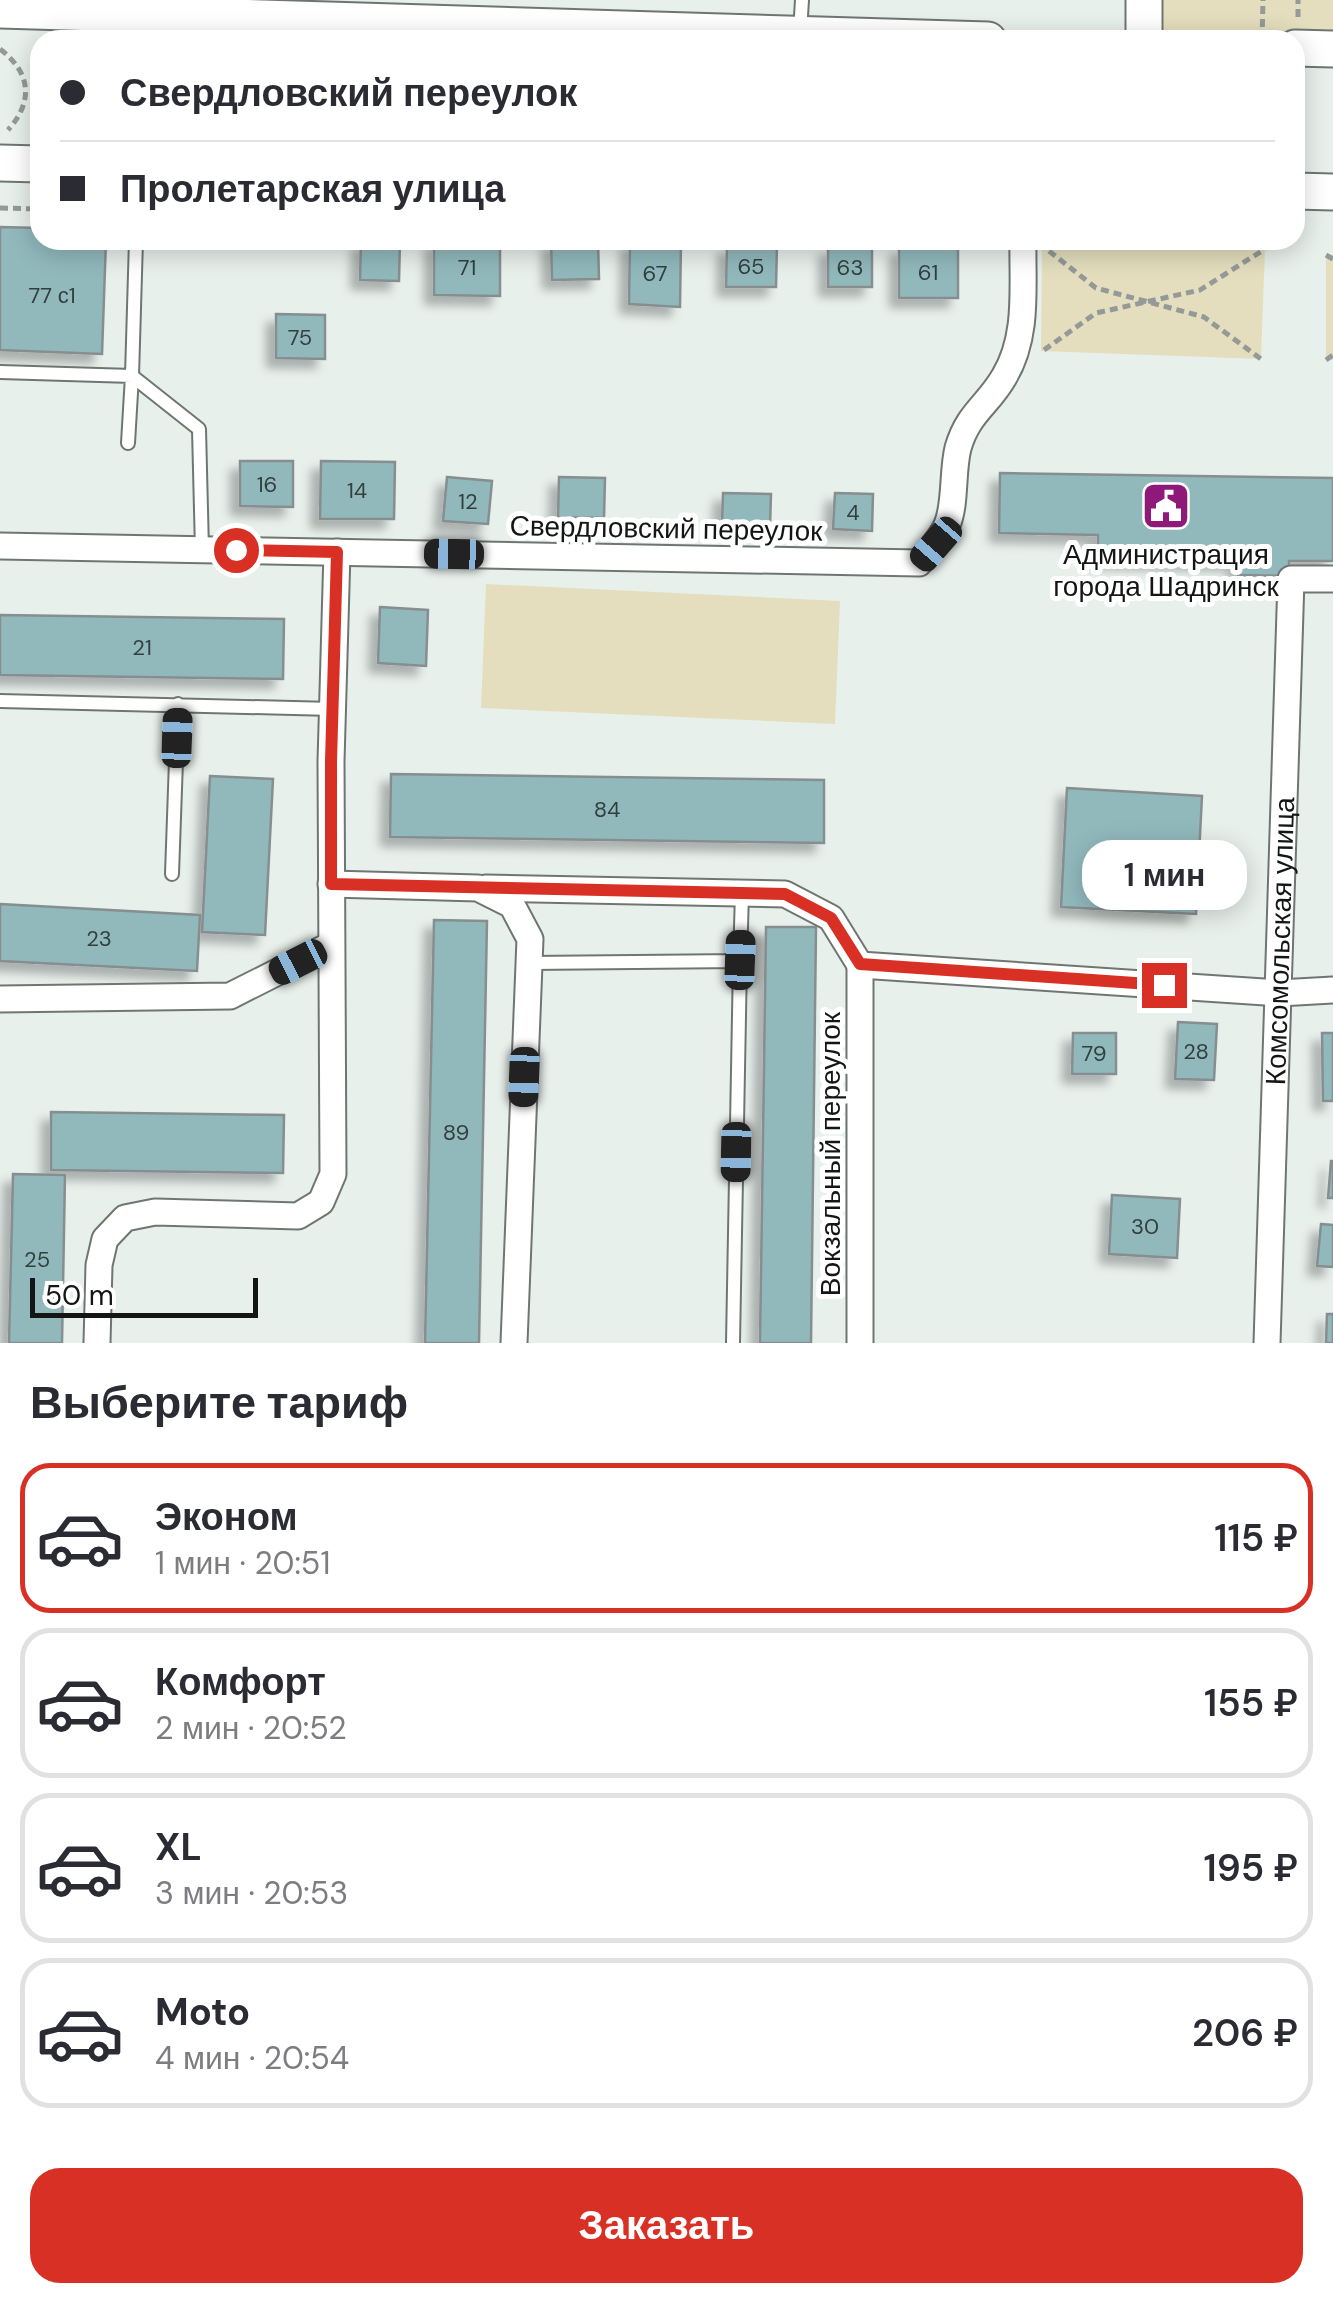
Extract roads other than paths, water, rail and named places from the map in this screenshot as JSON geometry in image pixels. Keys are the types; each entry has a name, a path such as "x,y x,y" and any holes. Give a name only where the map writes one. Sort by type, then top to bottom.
{"main road":[{"path":"1144,0 1144,30"},
{"path":"0,10 801,17 907,30"},
{"path":"1305,48 1333,49"},
{"path":"5,147 30,159"},
{"path":"1305,191 1333,192"}],"street":[{"name":"Свердловский переулок","path":"0,546 919,563 948,524 957,452 967,424 1002,380 1016,353 1031,250"},
{"path":"97,1343 99,1265 105,1239 125,1218 155,1212 298,1216 321,1202 333,1174 331,884 337,552"},
{"name":"Комсомольская улица","path":"1267,1343 1290,579 1333,580"},
{"path":"331,884 785,894 831,918 860,964 1279,993 1333,990"},
{"path":"478,888 512,905 530,938 514,1343"},
{"path":"0,999 230,996 332,946"},
{"name":"Вокзальный переулок","path":"860,964 860,1343"}],"lane":[{"path":"128,443 136,250"},
{"path":"0,372 132,376 199,429 202,550"},
{"path":"0,702 333,709"},
{"path":"172,874 178,704"},
{"path":"733,1343 742,893"},
{"path":"529,963 740,960"}],"place":[{"name":"Администрация города Шадринск","path":"1166,506"}]}
